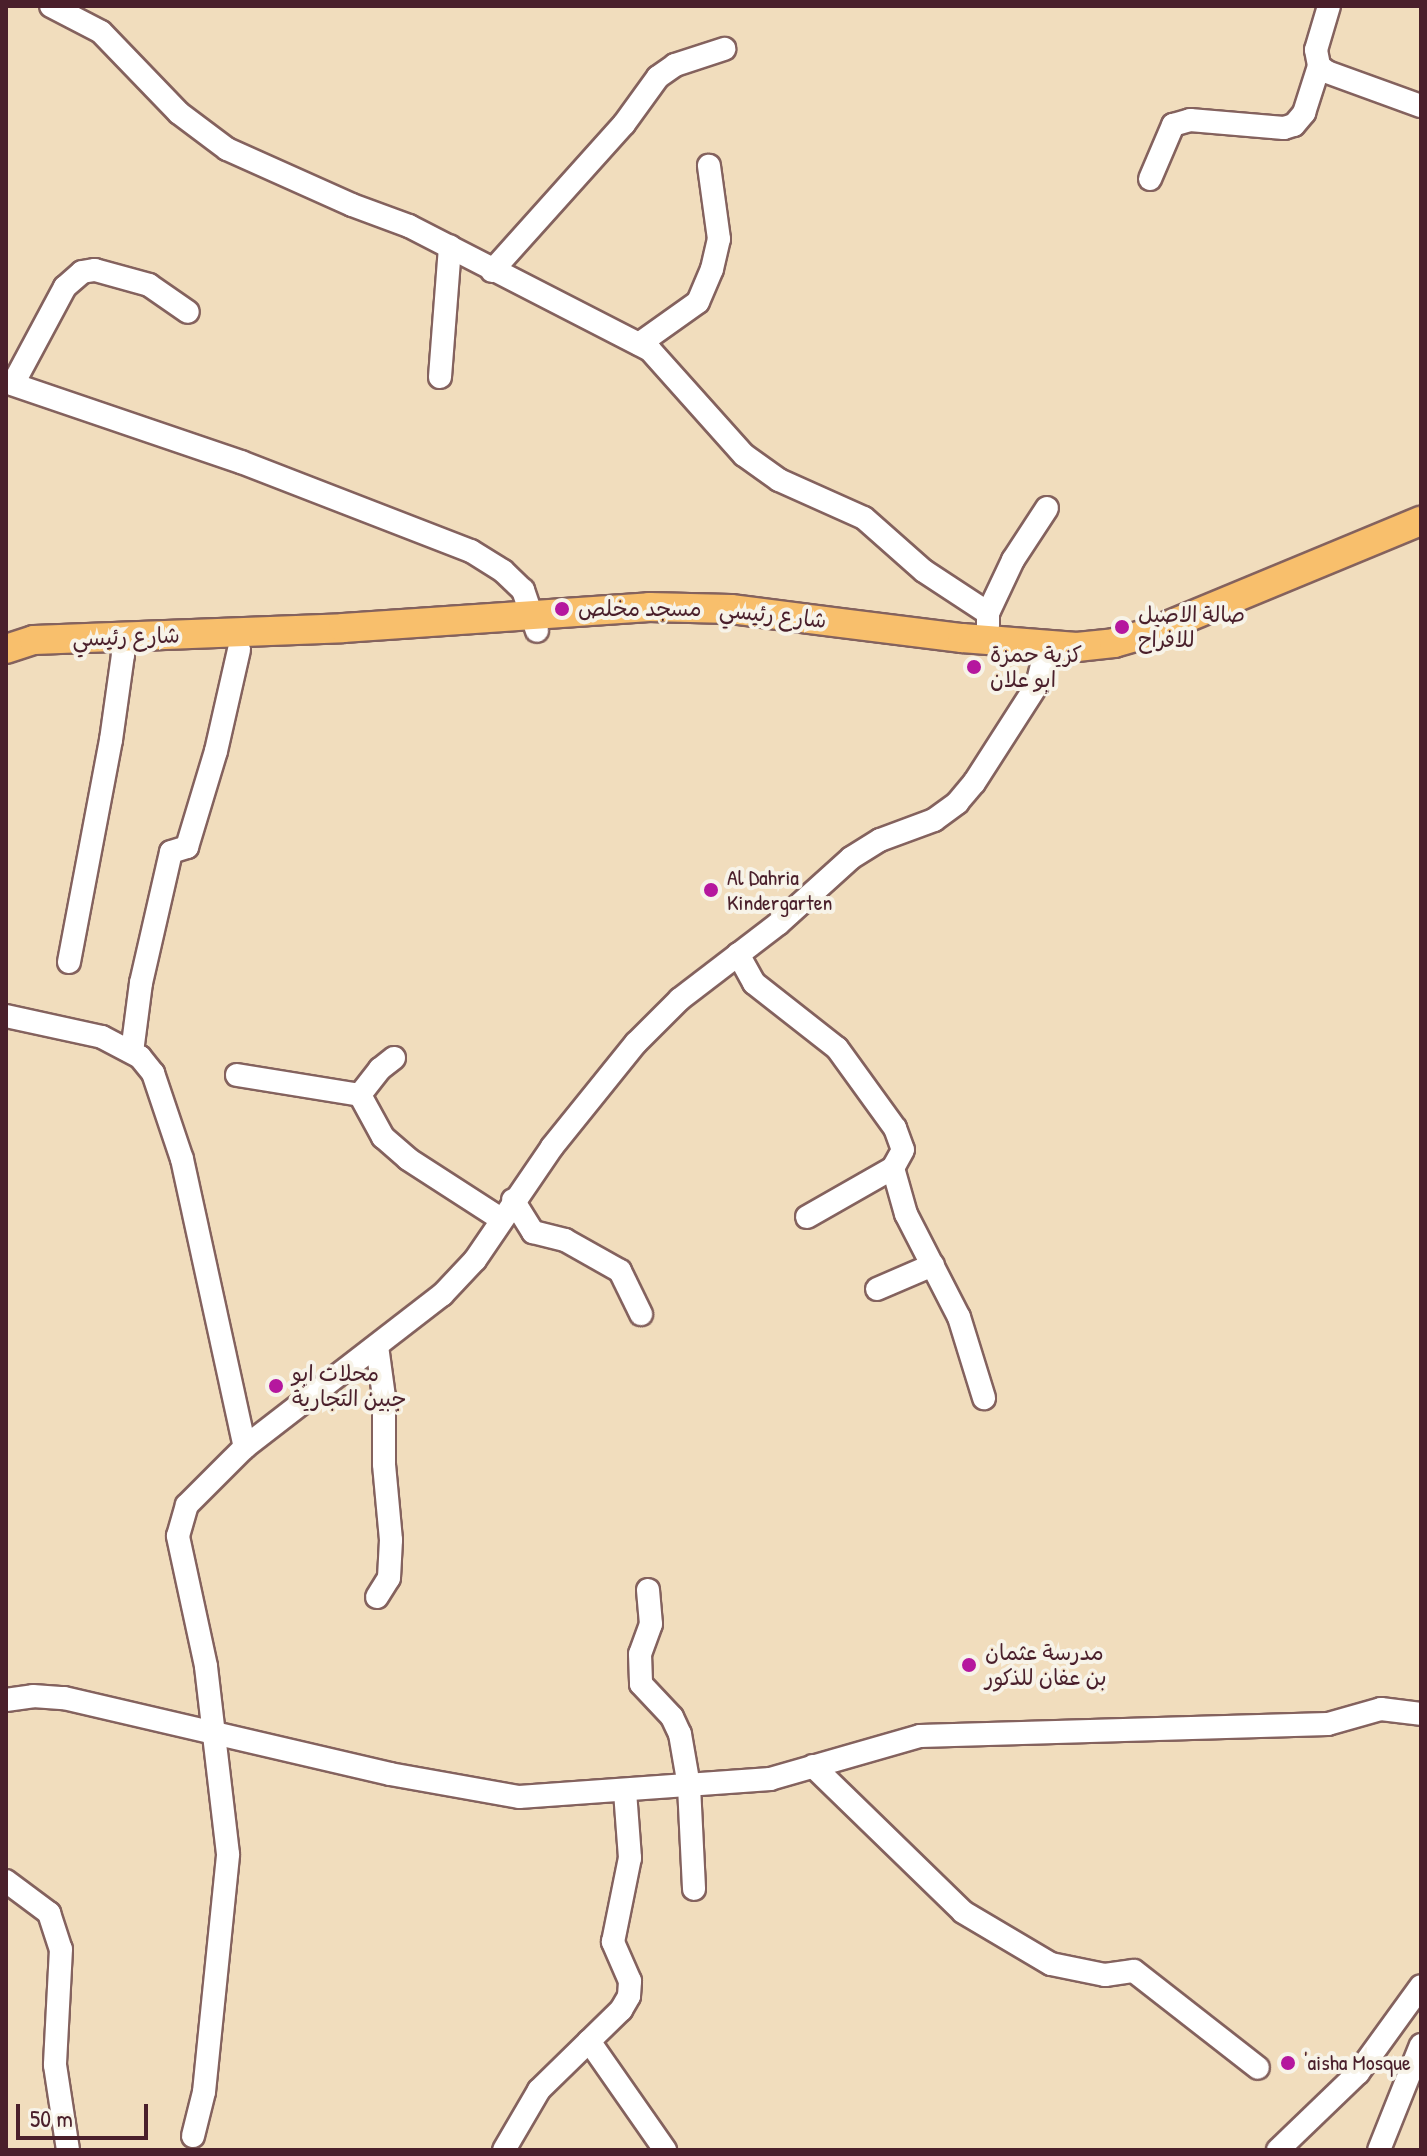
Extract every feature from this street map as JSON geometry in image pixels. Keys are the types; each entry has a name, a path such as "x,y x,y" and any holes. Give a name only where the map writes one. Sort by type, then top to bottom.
{"main road":[{"name":"شارع رئيسي","path":"1044,651 1114,643 1150,633 1421,521"},
{"name":"شارع رئيسي","path":"6,649 34,640 239,650 535,622 649,607 731,609 990,635 1044,651 1114,660 1152,652 1421,538"},
{"name":"شارع رئيسي","path":"6,660 122,646 343,628 535,622"}],"street":[{"path":"51,6 101,32 179,113 227,149 450,246 492,271 650,350 712,424 752,462 779,480 864,518 990,635 1013,560 1047,508"},
{"path":"1150,179 1173,125 1190,120 1284,128 1294,125 1303,114 1319,66 1316,50 1329,6"},
{"path":"492,271 624,124 658,77 675,65 724,49"},
{"path":"1319,66 1327,72 1421,106"},
{"path":"639,344 698,302 712,269 719,239 709,166"},
{"path":"440,377 450,246"},
{"path":"188,312 149,285 95,270 82,272 65,287 10,383 241,462 471,551 503,571 523,590 535,622"},
{"path":"69,962 122,646"},
{"path":"132,1052 141,983 171,852 187,847 216,751 239,650"},
{"path":"193,2136 206,2077 228,1854 216,1734 179,1528 192,1499 245,1447 442,1295 475,1260 507,1210 636,1043 680,999 865,848 934,820 957,803 995,753 1037,685 1044,651"},
{"path":"738,954 754,983 837,1048 895,1128 903,1150 893,1168 807,1217"},
{"path":"6,1016 102,1037 132,1052 153,1073 182,1159 245,1447"},
{"path":"360,1095 380,1069 394,1058"},
{"path":"237,1075 360,1095"},
{"path":"360,1095 383,1137 408,1159 507,1210 533,1232 565,1240 620,1271 641,1314"},
{"path":"893,1168 906,1214 959,1317 984,1398"},
{"path":"877,1289 933,1265"},
{"path":"377,1346 384,1397 384,1464 391,1540 389,1578 377,1597"},
{"path":"648,1590 651,1624 640,1654 641,1684 672,1717 680,1734 689,1786 694,1889"},
{"path":"9,1693 64,1698 390,1774 519,1797 770,1779 920,1736 1328,1724 1381,1709 1421,1714"},
{"path":"813,1766 963,1912 1051,1964 1105,1975 1134,1971 1258,2068"},
{"path":"504,2150 539,2090 621,2010 630,1991 630,1981 613,1942 630,1858 625,1791"},
{"path":"6,1881 49,1913 61,1949 55,2065 68,2150"},
{"path":"1278,2150 1358,2073 1421,1986"},
{"path":"589,2041 665,2150"},
{"path":"1379,2150 1421,2045"}],"place":[{"name":"مسجد مخلص","path":"562,609"},
{"name":"صالة الاصيل للافراح","path":"1122,627"},
{"name":"كزية حمزة ابو علان","path":"974,667"},
{"name":"Al Dahria Kindergarten","path":"711,890"},
{"name":"محلات ابو جبين التجارية","path":"276,1386"},
{"name":"مدرسة عثمان بن عفان للذكور","path":"969,1665"},
{"name":"'aisha Mosque","path":"1288,2063"}]}
